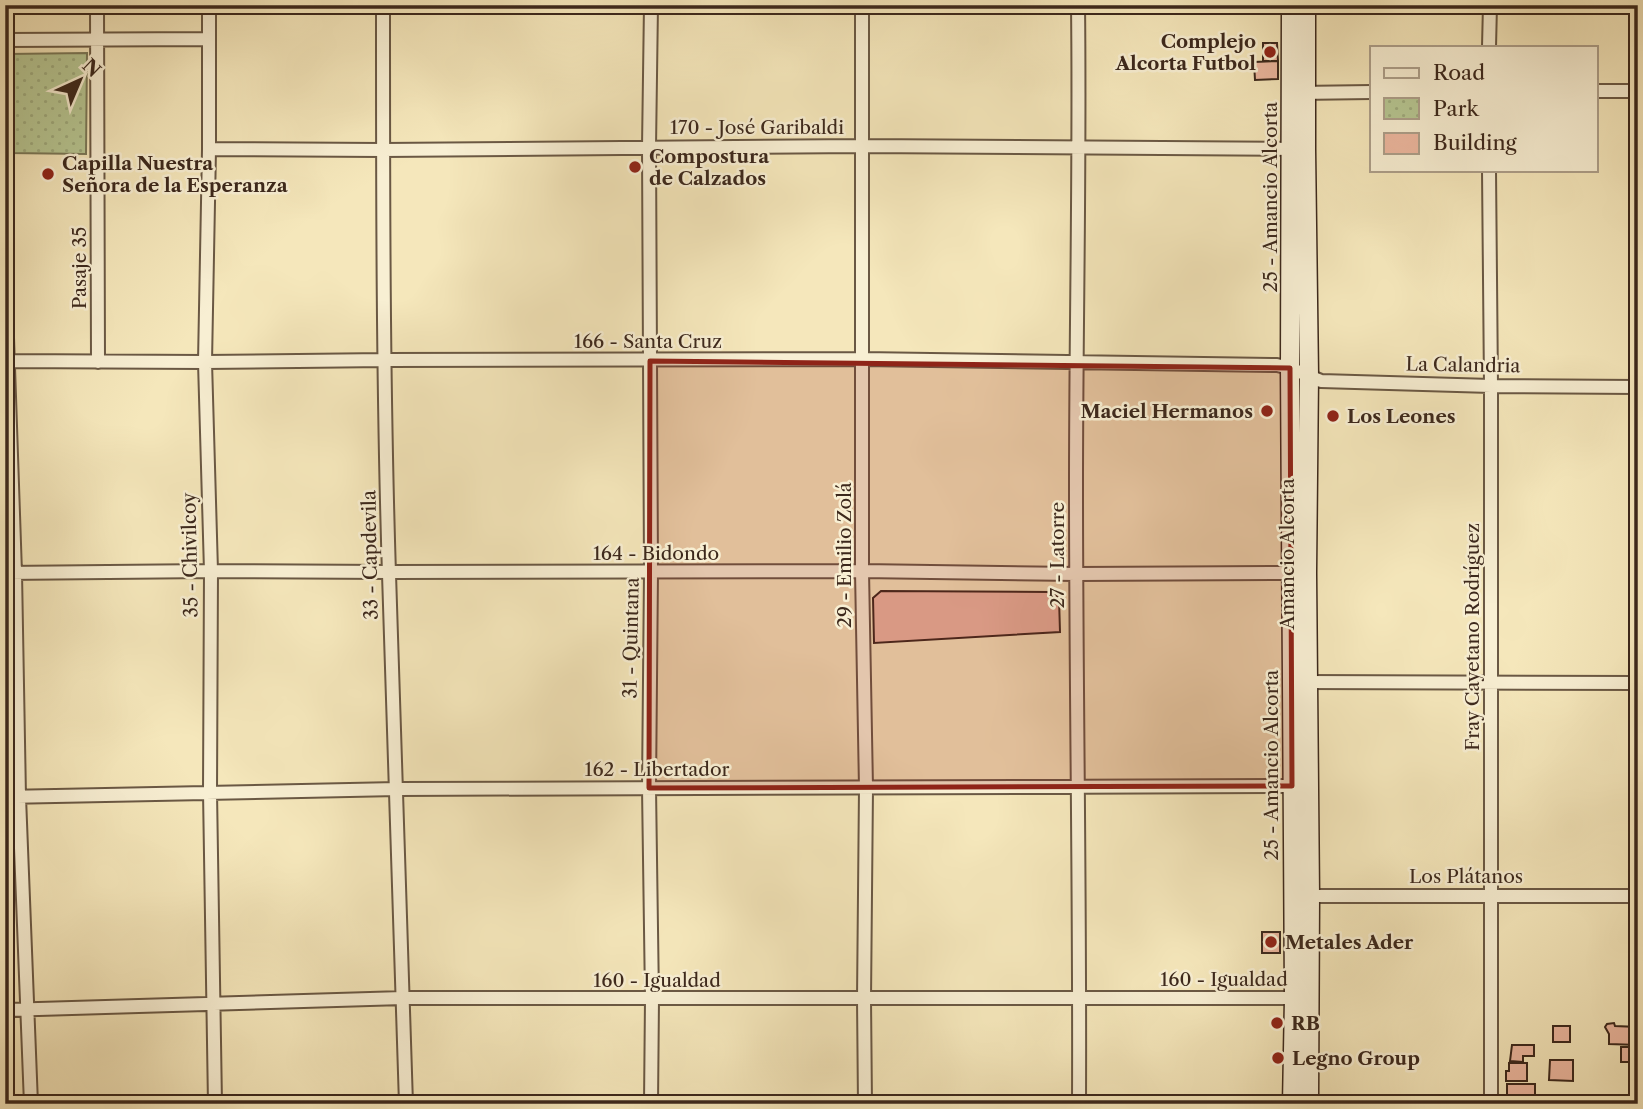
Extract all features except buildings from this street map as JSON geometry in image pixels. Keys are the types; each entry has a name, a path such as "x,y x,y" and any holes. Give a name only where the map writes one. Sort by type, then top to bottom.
{"main road":[{"name":"25 - Amancio Alcorta","path":"1292,5 1299,93 1290,368 1299,573 1302,896 1302,998 1292,1104"},
{"path":"1299,93 1306,5"},
{"name":"Amancio Alcorta","path":"1298,149 1309,376 1299,573"},
{"path":"1302,998 1308,1104"}],"street":[{"name":"Pasaje 35","path":"97,5 98,362"},
{"name":"35 - Chivilcoy","path":"209,5 205,362 211,570 210,792 215,1104"},
{"name":"33 - Capdevila","path":"383,5 388,572 406,1104"},
{"name":"31 - Quintana","path":"651,5 651,1104"},
{"name":"29 - Emilio Zolá","path":"862,5 865,1104"},
{"name":"27 - Latorre","path":"1078,5 1080,147 1076,574 1079,1104"},
{"path":"1489,46 1490,5"},
{"path":"5,40 208,39"},
{"path":"1598,91 1638,91"},
{"path":"1299,93 1370,92"},
{"name":"170 - José Garibaldi","path":"209,149 862,146 1298,149"},
{"name":"Fray Cayetano Rodríguez","path":"1489,172 1491,1104"},
{"path":"5,279 10,573 31,1104"},
{"name":"166 - Santa Cruz","path":"6,361 862,359 1277,365 1290,368"},
{"name":"La Calandria","path":"1290,368 1321,381 1638,387"},
{"name":"164 - Bidondo","path":"10,573 211,570 1299,573"},
{"path":"1300,682 1638,683"},
{"name":"162 - Libertador","path":"5,797 397,789 1301,786"},
{"name":"Los Plátanos","path":"1302,896 1638,897"},
{"name":"160 - Igualdad","path":"5,1010 403,998 1302,998"}],"highlighted area":[{"path":"650,361 1290,368 1292,786 649,788"}],"green space":[{"path":"87,53 86,154 9,153 8,54"}],"place":[{"name":"Complejo Alcorta Futbol","path":"1270,52"},
{"name":"Compostura de Calzados","path":"635,167"},
{"name":"Capilla Nuestra Señora de la Esperanza","path":"48,174"},
{"name":"Maciel Hermanos","path":"1267,411"},
{"name":"Los Leones","path":"1333,416"},
{"name":"Metales Ader","path":"1271,942"},
{"name":"RB","path":"1277,1023"},
{"name":"Legno Group","path":"1278,1058"}]}
